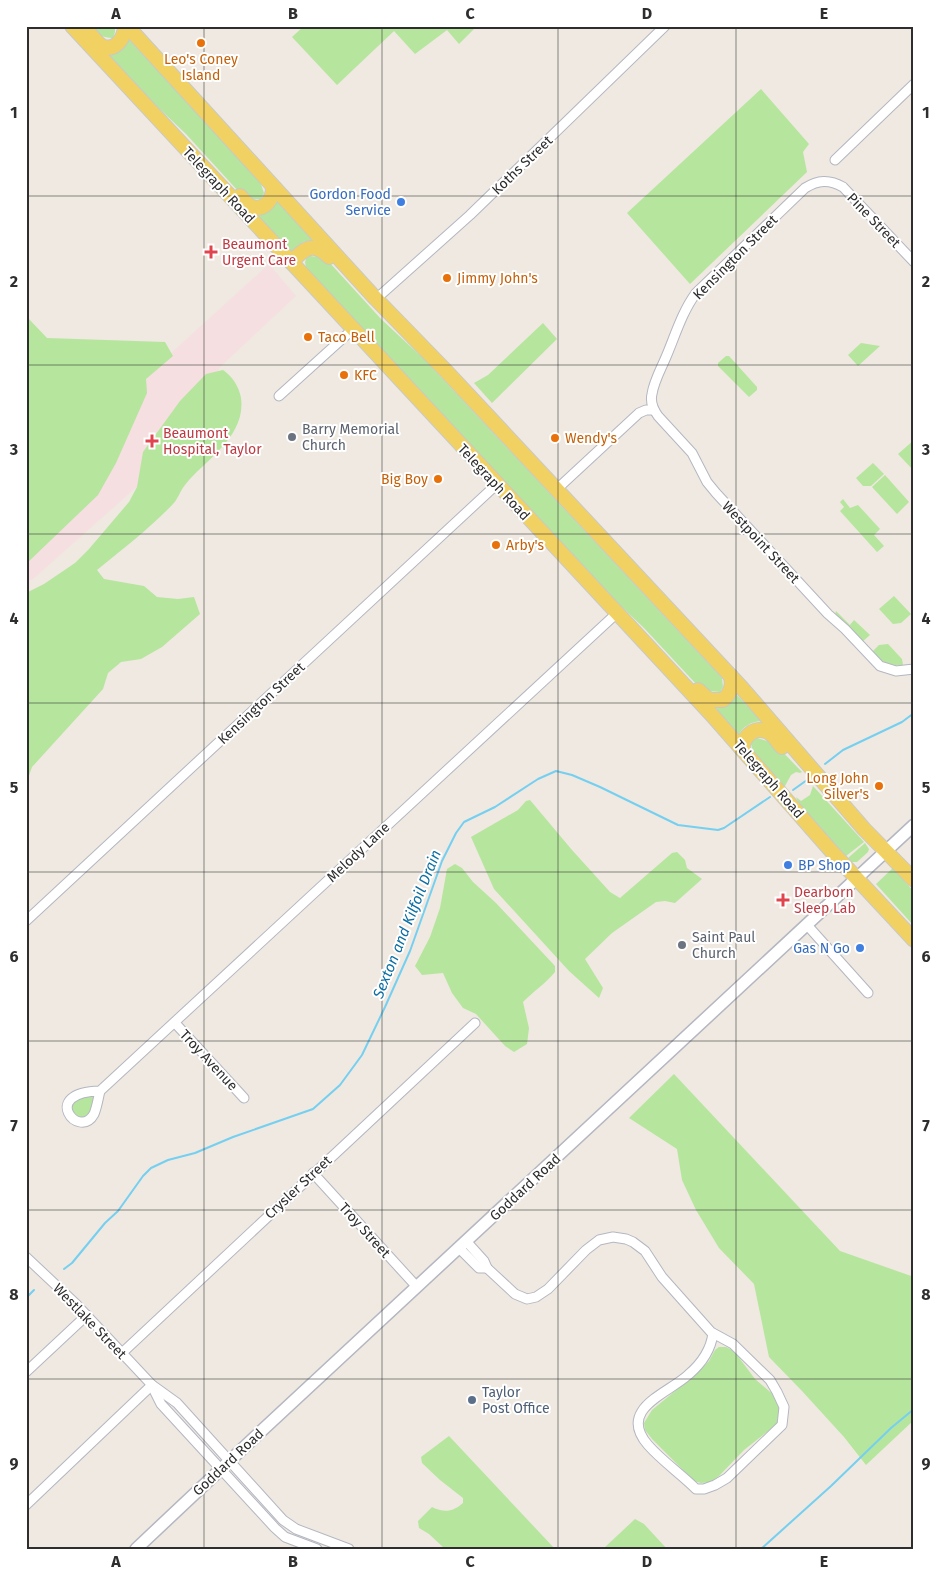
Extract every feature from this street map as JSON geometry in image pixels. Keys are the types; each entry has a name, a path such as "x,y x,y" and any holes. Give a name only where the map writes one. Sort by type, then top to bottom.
{"main road":[{"name":"Telegraph Road","path":"72,26 352,330 617,613 914,940"},
{"path":"83,26 100,44 108,47 122,40 126,26"},
{"path":"126,26 376,300 731,676 870,834 914,880"},
{"path":"161,123 187,140 248,205 255,208 265,205 272,198 274,188"},
{"path":"291,262 308,248 317,248 324,252 404,337 421,346"},
{"path":"603,599 642,630 702,694 710,700 723,700 727,696 732,686 731,676"},
{"path":"742,749 747,735 753,731 759,730 770,734 858,832 870,834"},
{"name":"Goddard Road","path":"136,1549 914,825"},
{"path":"873,895 888,900 914,929"}],"street":[{"name":"Koths Street","path":"376,300 470,215 665,26"},
{"path":"835,160 914,84"},
{"name":"Kensington Street","path":"654,410 651,400 653,390 685,312 696,293 805,188 820,181 832,181"},
{"name":"Pine Street","path":"832,181 843,187 914,262"},
{"path":"279,396 352,330"},
{"path":"557,490 639,413 646,410 654,410"},
{"name":"Westpoint Street","path":"654,410 692,453 707,482 716,493 828,614 880,666 896,671 914,669"},
{"name":"Kensington Street","path":"26,921 496,485"},
{"name":"Melody Lane","path":"100,1091 617,613"},
{"path":"807,925 868,993"},
{"name":"Troy Avenue","path":"175,1023 244,1098"},
{"name":"Crysler Street","path":"122,1353 475,1023"},
{"name":"Troy Street","path":"313,1173 417,1287"},
{"path":"463,1245 484,1261 487,1268 515,1294 522,1298 530,1299 536,1298 548,1289 586,1250 599,1240 613,1237 626,1239 645,1252 662,1277 713,1333 733,1344 770,1380 784,1407 782,1425 726,1478 704,1490 696,1489 647,1444 638,1430 639,1414 650,1400 687,1376 702,1361 712,1341 713,1333"},
{"name":"Westlake Street","path":"26,1257 87,1315 152,1385 177,1403 225,1465"},
{"path":"26,1372 87,1315"},
{"path":"26,1505 152,1385"},
{"path":"225,1465 281,1534 317,1549"},
{"path":"225,1465 288,1525 349,1549"}],"shaded area":[{"name":"Beaumont Hospital, Taylor","path":"269,264 296,296 219,368 219,371 237,398 33,579 26,582 26,546 146,376"}],"green space":[{"path":"86,26 115,26 115,32 113,38 105,37 95,33"},
{"path":"304,26 477,26 459,44 447,30 415,54 394,31 337,85 292,37"},
{"path":"129,40 262,183 264,193 261,199 254,199 239,192 186,134 146,96 107,54 120,50"},
{"path":"761,89 809,144 803,152 807,172 690,284 627,213"},
{"path":"278,201 314,240 300,244 291,254 256,216 267,213"},
{"path":"310,256 320,257 329,262 381,319 425,360 722,678 723,687 720,692 708,691 698,686 644,628 600,586 306,268 306,259"},
{"path":"26,316 47,338 165,342 173,356 146,379 147,393 116,463 98,495 26,564"},
{"path":"543,323 557,339 492,403 474,383 488,375"},
{"path":"861,343 880,346 858,366 848,355"},
{"path":"726,356 729,356 757,387 757,390 749,397 718,366 718,363"},
{"path":"223,370 235,383 241,398 241,412 231,436 185,485 175,502 164,513 97,570 104,579 144,586 157,597 178,599 194,597 200,614 162,647 141,659 121,662 108,673 103,689 32,767 26,784 26,593 44,584 75,563 89,549 129,502 137,487 143,452 180,401 206,374"},
{"path":"914,440 914,471 898,454"},
{"path":"873,463 884,474 871,486 863,486 856,478"},
{"path":"885,475 909,502 897,514 872,487"},
{"path":"843,499 850,508 858,505 880,529 874,535 884,546 877,552 840,511 844,507 840,502"},
{"path":"894,596 911,614 901,623 893,624 879,609"},
{"path":"836,611 850,625 854,620 870,635 862,642 835,615"},
{"path":"888,644 902,659 903,665 886,663 872,652 879,645"},
{"path":"736,694 761,721 748,725 738,736 713,709 726,704"},
{"path":"757,738 774,743 802,772 796,772 791,775 785,786 783,786 753,752 751,744 753,739"},
{"path":"813,786 864,842 846,856 799,804 796,797 801,801 810,795"},
{"path":"530,800 610,892 620,898 672,853 677,852 685,860 687,868 702,879 675,903 656,902 612,933 585,959 603,988 599,998 569,971 494,889 471,837 518,810 526,801"},
{"path":"865,843 869,849 868,852 857,862 851,862 848,858"},
{"path":"455,864 462,868 473,882 496,903 555,966 555,972 523,1002 529,1028 527,1044 514,1052 505,1046 476,1014 463,1008 452,993 443,973 422,975 415,966 430,937 440,908 447,869"},
{"path":"893,868 914,892 914,926 876,884"},
{"path":"674,1074 840,1251 914,1277 914,1420 866,1465 844,1437 769,1357 754,1284 719,1248 696,1210 682,1180 677,1149 629,1118"},
{"path":"95,1094 90,1113 82,1118 74,1116 71,1108 74,1099"},
{"path":"719,1347 726,1347 734,1351 755,1379 775,1396 781,1407 780,1419 777,1424 744,1450 719,1476 711,1482 701,1483 694,1481 652,1439 645,1430 644,1423 652,1410 697,1373"},
{"path":"449,1436 555,1549 445,1549 429,1534 419,1528 418,1521 432,1507 448,1511 463,1503 463,1498 422,1463 421,1457"},
{"path":"635,1519 644,1524 667,1549 603,1549"}],"waterway":[{"name":"Sexton and Kilfoil Drain","path":"825,764 843,750 902,722 914,713"},
{"name":"Sexton and Kilfoil Drain","path":"64,1269 72,1263 105,1223 118,1211 151,1168 168,1160 195,1153 233,1137 313,1109 340,1085 362,1055 385,1007 410,951 442,861 456,833 464,822 495,807 538,779 556,771 572,775 600,787 678,825 718,830 724,828 770,797"},
{"name":"Sexton and Kilfoil Drain","path":"793,790 807,780"},
{"name":"Sexton and Kilfoil Drain","path":"26,1298 34,1290"},
{"path":"761,1549 831,1486 891,1428 914,1409"}],"place":[{"name":"Leo's Coney Island","path":"201,43"},
{"name":"Gordon Food Service","path":"401,202"},
{"name":"Beaumont Urgent Care","path":"211,252"},
{"name":"Jimmy John's","path":"447,278"},
{"name":"Taco Bell","path":"308,337"},
{"name":"KFC","path":"344,375"},
{"name":"Barry Memorial Church","path":"292,437"},
{"name":"Wendy's","path":"555,438"},
{"name":"Beaumont Hospital, Taylor","path":"152,441"},
{"name":"Big Boy","path":"438,479"},
{"name":"Arby's","path":"496,545"},
{"name":"Long John Silver's","path":"879,786"},
{"name":"BP Shop","path":"788,865"},
{"name":"Dearborn Sleep Lab","path":"783,900"},
{"name":"Saint Paul Church","path":"682,945"},
{"name":"Gas N Go","path":"860,948"},
{"name":"Taylor Post Office","path":"472,1400"}]}
